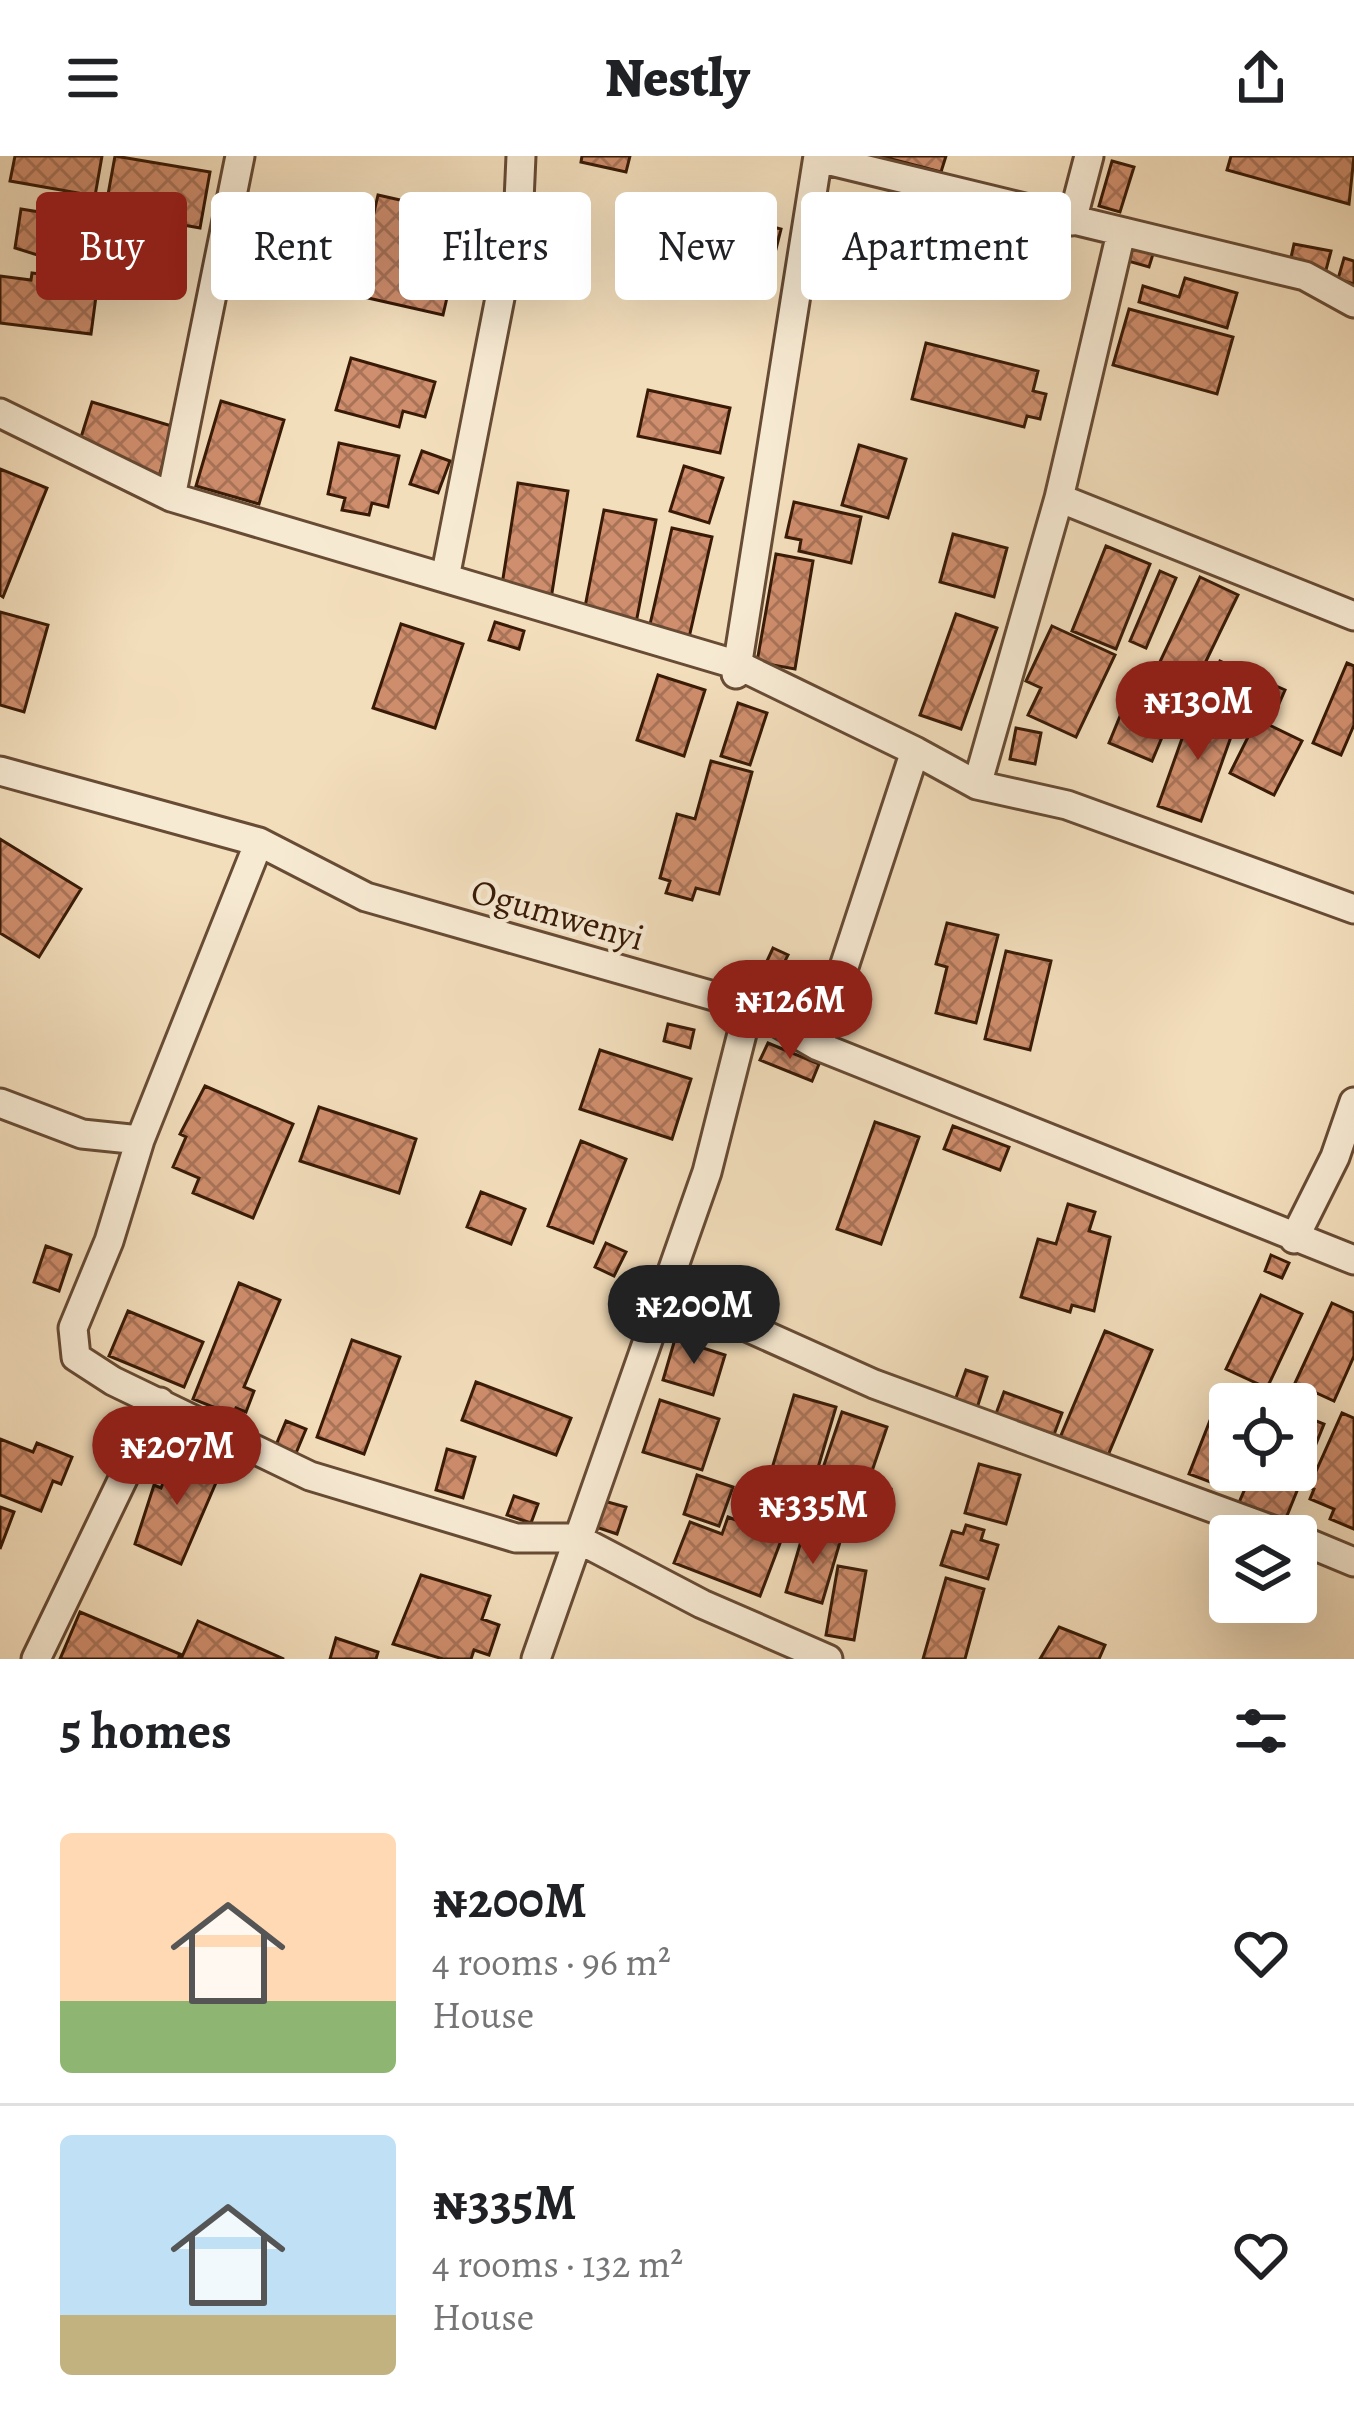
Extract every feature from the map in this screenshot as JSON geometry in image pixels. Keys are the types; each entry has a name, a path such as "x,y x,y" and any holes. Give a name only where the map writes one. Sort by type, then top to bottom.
{"street":[{"path":"171,497 240,156"},
{"path":"445,578 519,201 520,156"},
{"path":"1072,221 1089,156"},
{"path":"738,665 736,674 818,157 1304,276 1354,303"},
{"path":"976,785 1059,498 1121,233"},
{"path":"0,412 171,497 738,665 976,785 1067,805 1354,909"},
{"path":"1059,498 1354,616"},
{"path":"818,1046 915,752"},
{"name":"Ogumwenyi","path":"0,771 259,842 366,897 749,1006 818,1046 1354,1260"},
{"path":"259,842 158,1108 140,1140 110,1241 73,1328 76,1357 310,1475 516,1538 576,1538 702,1604 828,1659"},
{"path":"536,1659 662,1289 707,1172 749,1006"},
{"path":"1294,1239 1335,1157 1354,1102"},
{"path":"0,1103 82,1134 140,1140"},
{"path":"662,1289 874,1384 1233,1515"},
{"path":"36,1659 160,1402"},
{"path":"1317,1547 1354,1562"}],"building":[{"path":"15,156 102,156 96,192 10,181"},
{"path":"115,156 210,172 200,228 187,226 187,192 108,192"},
{"path":"582,156 630,156 626,172 581,162"},
{"path":"880,156 946,156 941,172"},
{"path":"1231,156 1354,156 1349,204 1227,170"},
{"path":"1112,161 1134,167 1120,212 1099,206"},
{"path":"378,195 399,200 399,300 446,300 443,315 375,300"},
{"path":"21,209 36,211 36,255 15,248"},
{"path":"1294,244 1331,251 1326,270 1290,262"},
{"path":"1132,248 1153,254 1149,267 1128,261"},
{"path":"1344,258 1354,261 1354,284 1338,279"},
{"path":"36,273 36,300 95,300 91,334 0,323 0,276 31,280"},
{"path":"1185,278 1237,293 1227,328 1139,302 1143,286 1179,297"},
{"path":"1129,309 1233,337 1217,394 1113,365"},
{"path":"926,343 1038,371 1033,391 1046,394 1040,419 1027,416 1024,427 912,399"},
{"path":"351,358 435,382 425,417 403,411 399,427 336,410"},
{"path":"648,390 730,408 720,453 638,436"},
{"path":"221,401 284,420 259,504 196,486"},
{"path":"92,402 175,427 159,476 77,450"},
{"path":"339,443 399,456 388,507 372,503 369,515 342,510 345,498 328,494"},
{"path":"859,445 906,459 888,518 842,505"},
{"path":"422,451 450,461 438,493 410,484"},
{"path":"684,466 723,478 709,523 670,511"},
{"path":"0,469 47,488 3,597 0,595"},
{"path":"518,483 568,491 551,599 501,591"},
{"path":"794,502 861,517 851,563 799,551 801,540 786,537"},
{"path":"604,510 656,520 635,628 583,617"},
{"path":"672,528 712,537 688,642 648,633"},
{"path":"953,534 1007,548 994,597 940,582"},
{"path":"1106,546 1150,564 1116,649 1072,631"},
{"path":"776,554 813,561 795,669 757,662"},
{"path":"1160,571 1176,578 1146,648 1130,641"},
{"path":"1200,577 1238,595 1194,686 1157,668"},
{"path":"0,612 48,625 24,712 0,705"},
{"path":"956,614 997,628 961,729 920,715"},
{"path":"495,622 524,631 519,649 489,640"},
{"path":"401,624 463,644 435,728 373,708"},
{"path":"1052,626 1115,655 1076,737 1028,715 1041,688 1026,681"},
{"path":"1220,661 1285,690 1274,715 1209,687"},
{"path":"1347,663 1354,666 1354,725 1341,755 1313,743"},
{"path":"658,675 705,690 684,756 637,740"},
{"path":"738,703 767,713 750,765 721,756"},
{"path":"1125,704 1168,723 1152,761 1109,743"},
{"path":"1194,705 1237,720 1201,821 1158,806"},
{"path":"1257,719 1302,741 1274,795 1230,773"},
{"path":"1016,728 1041,733 1035,764 1010,759"},
{"path":"711,761 752,772 719,894 696,888 692,900 666,893 670,881 660,878 677,814 695,819"},
{"path":"0,839 81,889 39,957 0,933"},
{"path":"947,923 998,935 976,1023 936,1013 947,967 936,964"},
{"path":"773,948 788,955 774,983 760,976"},
{"path":"1006,951 1051,961 1030,1050 985,1039"},
{"path":"668,1024 694,1030 690,1048 664,1041"},
{"path":"768,1043 819,1064 812,1081 760,1060"},
{"path":"600,1050 691,1079 672,1139 580,1109"},
{"path":"205,1086 293,1124 253,1218 193,1193 199,1178 173,1167 186,1137 180,1134"},
{"path":"319,1107 416,1139 399,1193 300,1161"},
{"path":"875,1122 919,1137 881,1244 837,1229"},
{"path":"953,1126 1009,1147 1000,1170 944,1149"},
{"path":"581,1141 626,1159 593,1243 548,1226"},
{"path":"481,1192 525,1209 511,1244 467,1227"},
{"path":"1068,1204 1095,1212 1089,1231 1110,1237 1094,1311 1072,1305 1070,1312 1021,1297 1038,1239 1056,1244"},
{"path":"606,1243 626,1252 614,1276 595,1267"},
{"path":"46,1246 71,1255 59,1291 34,1282"},
{"path":"1271,1255 1289,1263 1282,1278 1265,1271"},
{"path":"239,1283 280,1300 244,1387 254,1391 246,1412 236,1408 233,1415 193,1399"},
{"path":"1261,1295 1302,1314 1269,1383 1256,1383 1226,1369"},
{"path":"1332,1303 1354,1313 1354,1356 1334,1401 1317,1393 1317,1383 1295,1383"},
{"path":"128,1311 203,1342 184,1387 109,1356"},
{"path":"1105,1331 1152,1350 1106,1460 1059,1440"},
{"path":"675,1339 725,1355 713,1395 663,1380"},
{"path":"352,1340 400,1357 364,1454 317,1437"},
{"path":"966,1370 987,1377 976,1411 954,1403"},
{"path":"476,1382 571,1418 556,1455 462,1420"},
{"path":"1004,1392 1062,1413 1052,1440 994,1419"},
{"path":"794,1395 836,1407 809,1498 767,1485"},
{"path":"660,1400 719,1419 702,1470 643,1452"},
{"path":"842,1412 887,1427 852,1530 807,1515"},
{"path":"1342,1413 1354,1418 1354,1529 1330,1519 1334,1509 1310,1499 1317,1491 1317,1469"},
{"path":"286,1421 306,1429 296,1453 276,1445"},
{"path":"1209,1423 1209,1482 1189,1474"},
{"path":"0,1439 33,1452 37,1443 72,1457 61,1484 53,1481 41,1511 0,1495"},
{"path":"447,1449 475,1457 463,1498 436,1490"},
{"path":"176,1452 221,1471 181,1564 135,1544 154,1485 161,1488"},
{"path":"979,1464 1020,1475 1006,1524 965,1513"},
{"path":"697,1475 733,1487 719,1526 684,1514"},
{"path":"871,1483 891,1489 878,1533 858,1527"},
{"path":"1244,1491 1297,1491 1287,1515 1264,1515 1238,1505"},
{"path":"514,1496 538,1504 531,1523 507,1515"},
{"path":"604,1501 626,1507 617,1534 596,1527"},
{"path":"0,1507 14,1512 0,1549"},
{"path":"728,1517 782,1538 760,1596 674,1563 690,1522 722,1534"},
{"path":"966,1525 984,1530 981,1540 998,1545 988,1579 941,1565 952,1531 963,1534"},
{"path":"804,1531 840,1542 822,1603 786,1592"},
{"path":"838,1566 866,1571 854,1640 826,1635"},
{"path":"421,1575 490,1596 482,1619 499,1625 489,1655 474,1650 471,1659 443,1659 393,1644"},
{"path":"946,1578 984,1589 965,1659 923,1659"},
{"path":"80,1612 180,1654 178,1659 60,1659"},
{"path":"198,1621 284,1659 181,1659"},
{"path":"1059,1627 1105,1645 1099,1659 1040,1659"},
{"path":"336,1638 378,1652 376,1659 330,1659"}]}
